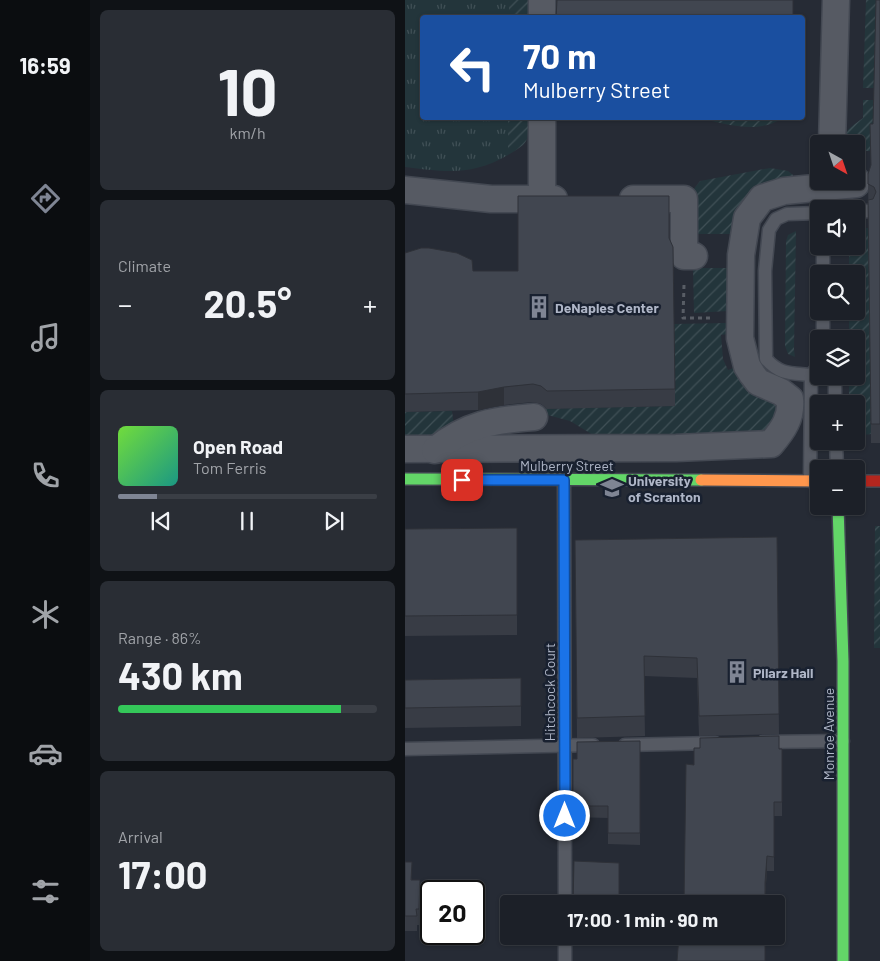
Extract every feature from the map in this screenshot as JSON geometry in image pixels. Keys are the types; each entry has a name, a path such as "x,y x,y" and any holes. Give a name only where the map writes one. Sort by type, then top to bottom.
{"street":[{"path":"542,0 542,15"},
{"path":"832,135 836,0"},
{"path":"542,120 542,198"},
{"path":"405,449 676,448 771,444 785,426 790,411 790,398 759,382 747,366 740,338 741,255 747,218 753,207 762,198 784,191 810,187"},
{"path":"405,190 491,199 578,199"},
{"path":"606,200 684,199 689,256"},
{"path":"435,450 452,436 476,426 497,420 534,418"},
{"name":"Mulberry Street","path":"405,479 810,481"},
{"path":"865,481 880,481"},
{"name":"Monroe Avenue","path":"838,515 843,661 843,961"}],"lane":[{"path":"810,213 787,214 776,219 769,230 765,271 766,359 774,368 782,372 810,370"},
{"path":"814,460 815,385"},
{"name":"Hitchcock Court","path":"564,480 565,895"},
{"path":"753,742 843,741"},
{"path":"405,749 723,743"},
{"path":"565,945 565,961"}],"path":[{"path":"689,256 683,318 740,318"}],"green space":[{"path":"405,0 509,0 509,15 420,15 420,120 508,120 508,155 495,162 458,171 405,167"},
{"path":"509,0 530,0 530,15 509,15"},
{"path":"866,0 876,0 874,88 863,88"},
{"path":"863,100 880,100 880,143 870,143 870,151 865,151 865,135 845,135 849,129 863,118"},
{"path":"508,120 528,120 526,141 508,155"},
{"path":"710,120 778,120 764,126 754,127"},
{"path":"770,168 788,171 793,175 793,182 736,234 695,234 693,231 693,190 700,181"},
{"path":"865,228 868,228 871,434 865,435 865,395 849,395 849,385 865,385 865,330 849,330 849,320 865,320 865,265 849,265 849,255 865,255"},
{"path":"796,231 795,357 788,354 785,346 786,241 788,235"},
{"path":"693,268 733,268 728,311 694,313"},
{"path":"673,324 729,324 734,333 721,335 723,359 728,370 736,367 775,403 780,412 770,433 598,438 570,421 525,409 675,406"},
{"path":"452,411 454,426 442,435 405,441 405,412"},
{"path":"875,526 880,526 880,648 874,648"}],"building":[{"path":"557,0 793,0 793,15 556,15"},
{"path":"876,0 880,0 880,424 871,424 868,200 873,199 876,192 874,187 868,184 868,174 871,165 870,124 873,124"},
{"name":"DeNaples Center","path":"518,196 669,196 669,238 673,247 675,389 547,391 541,386 533,384 478,392 405,394 405,253 421,248 429,248 457,253 472,260 473,271 518,271"},
{"path":"517,528 517,615 405,616 405,529"},
{"name":"Pilarz Hall","path":"777,537 779,714 699,716 697,658 644,656 645,716 577,718 575,540"},
{"path":"521,678 521,706 405,708 405,680"},
{"path":"779,736 779,749 782,749 782,802 774,802 774,857 767,856 765,895 684,895 686,764 694,765 694,748 700,748 700,738"},
{"path":"640,741 640,833 608,833 608,806 573,806 573,759 577,759 577,742"},
{"path":"574,861 619,863 619,895 573,895"},
{"path":"405,862 412,862 411,880 420,880 419,909 416,909 417,916 405,916"},
{"path":"678,945 765,945 765,961 677,961"}],"traffic: fast":[{"path":"405,479 701,480"},
{"path":"838,515 843,661 843,961"}],"traffic: slow":[{"path":"701,480 810,481"}],"traffic: jam":[{"path":"865,481 880,481"}],"place":[{"name":"DeNaples Center","path":"539,307"},
{"name":"University of Scranton","path":"612,488"},
{"name":"Pilarz Hall","path":"737,672"}],"route":[{"path":"462,480 564,480 565,816"}]}
